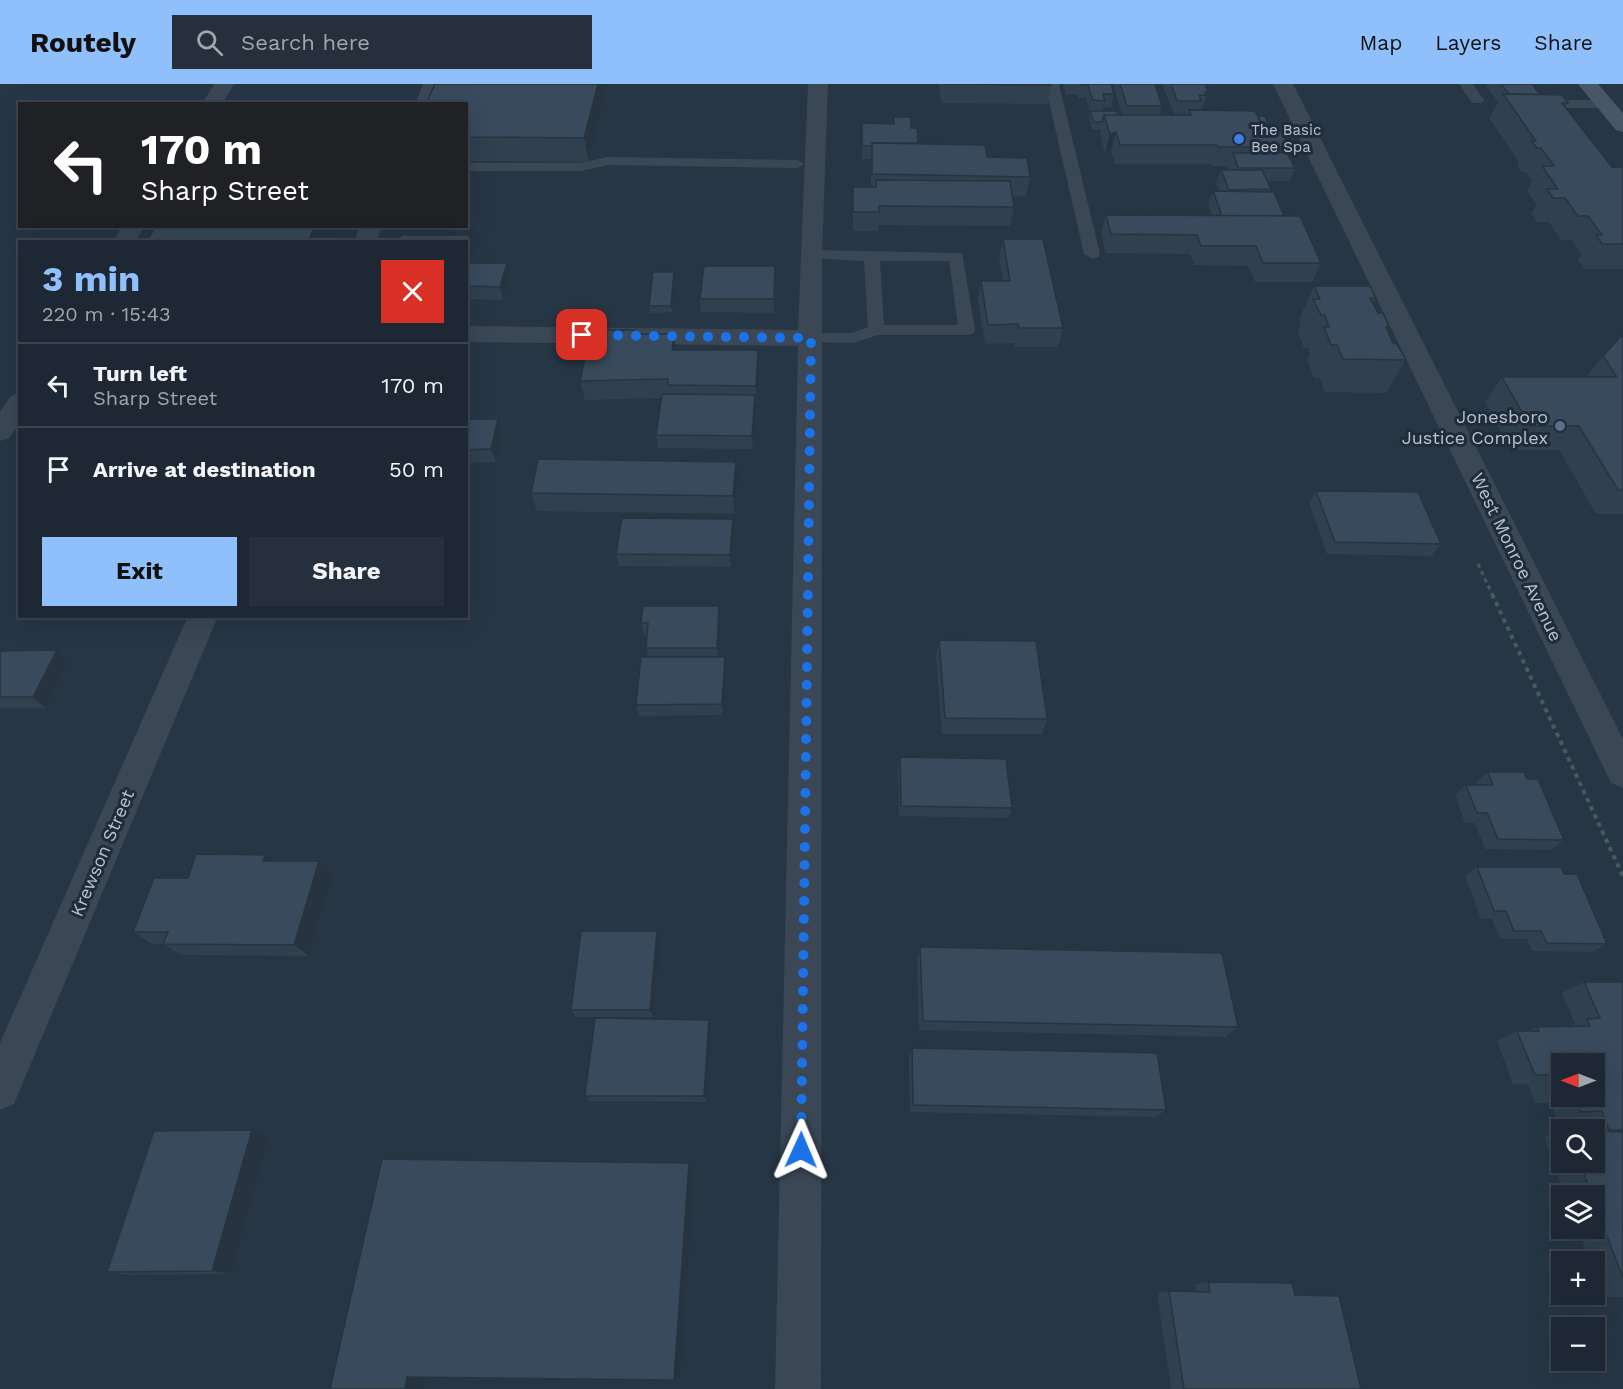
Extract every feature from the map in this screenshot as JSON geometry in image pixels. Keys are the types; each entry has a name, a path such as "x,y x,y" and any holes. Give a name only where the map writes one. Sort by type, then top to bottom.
{"street":[{"path":"213,102 224,84"},
{"path":"426,102 433,84"},
{"path":"798,1389 811,255 818,84"},
{"name":"West Monroe Avenue","path":"1283,84 1623,773"},
{"path":"1588,84 1623,126"},
{"path":"468,334 811,338"},
{"path":"0,432 18,405"},
{"name":"Krewson Street","path":"0,1090 202,618"}],"lane":[{"path":"1052,84 1092,254"},
{"path":"1466,84 1477,100"},
{"path":"1523,84 1537,104 1604,104"},
{"path":"468,167 581,167 608,161 797,164"},
{"path":"811,255 956,256 967,330 876,330 853,338 811,338"},
{"path":"872,256 876,330"}],"building":[{"path":"435,84 598,84 584,138 468,137 468,102 427,102"},
{"path":"943,84 1051,84 1051,85"},
{"path":"1081,84 1111,84 1114,94 1103,94 1105,101 1093,100 1088,85"},
{"path":"1120,84 1155,84 1162,106 1127,106"},
{"path":"1171,84 1205,84 1208,92 1205,92 1206,95 1199,95 1201,101 1177,101"},
{"path":"1501,84 1532,84 1540,95 1509,94"},
{"path":"1503,94 1562,95 1568,103 1562,103 1612,167 1623,168 1623,244 1602,244 1596,235 1602,235 1588,216 1578,216 1565,198 1553,198 1547,189 1558,189 1542,166 1554,166 1541,148 1537,148 1531,141 1536,141"},
{"path":"1189,110 1255,111 1263,127 1279,127 1289,147 1120,145 1116,132 1110,134 1104,115 1191,115"},
{"path":"1090,111 1117,111 1118,115 1104,115 1102,122 1094,122"},
{"path":"1258,116 1265,116 1268,123 1261,123"},
{"path":"894,117 911,117 911,128 917,128 918,143 872,143 872,146 862,146 862,123 894,124"},
{"path":"872,143 985,145 987,157 1027,158 1030,177 872,174"},
{"path":"1233,153 1287,153 1295,168 1238,168"},
{"path":"1221,170 1262,170 1271,189 1229,190"},
{"path":"876,180 1010,181 1014,207 879,206 879,212 853,212 853,187 876,187"},
{"path":"1213,191 1274,192 1284,216 1222,216"},
{"path":"1106,215 1300,216 1321,263 1263,263 1256,246 1201,246 1197,235 1111,234"},
{"path":"155,228 314,228 309,240 147,240"},
{"path":"401,235 470,235 468,240 399,240"},
{"path":"1003,239 1043,239 1063,328 1019,328 1018,324 988,325 981,281 1010,281"},
{"path":"468,263 507,263 500,287 468,286"},
{"path":"704,266 775,266 774,299 700,299"},
{"path":"653,272 674,272 671,306 649,306"},
{"path":"1314,286 1370,286 1376,298 1370,298 1378,313 1383,313 1393,343 1397,344 1406,360 1343,359 1337,345 1331,345 1324,327 1329,327 1325,315 1321,315 1313,299 1320,299"},
{"path":"591,330 635,330 635,334 674,334 672,350 758,350 756,386 668,385 668,379 580,381"},
{"path":"1623,334 1623,490 1618,490 1579,426 1530,426 1502,377 1617,377 1603,356"},
{"path":"662,394 755,395 752,436 656,435"},
{"path":"468,419 498,419 491,449 468,450"},
{"path":"538,459 736,462 733,496 531,493"},
{"path":"1316,491 1418,492 1441,544 1335,542"},
{"path":"622,518 733,519 730,555 616,554"},
{"path":"643,606 719,606 717,648 646,648 648,623 641,623"},
{"path":"939,640 1036,641 1047,719 945,718"},
{"path":"57,650 33,697 0,697 0,651"},
{"path":"641,657 725,657 722,704 636,705"},
{"path":"900,757 1006,759 1012,808 901,806"},
{"path":"1488,772 1524,772 1527,779 1538,779 1564,840 1498,839 1487,813 1477,813 1466,785 1493,785"},
{"path":"196,854 265,855 263,861 319,861 294,945 163,944 168,932 133,932 154,878 188,878"},
{"path":"1477,867 1561,867 1564,874 1577,874 1607,944 1547,943 1541,931 1514,931 1506,911 1494,911"},
{"path":"581,931 657,931 650,1010 571,1010"},
{"path":"920,947 1222,953 1238,1027 923,1021"},
{"path":"1584,982 1623,982 1623,1130 1609,1130 1602,1111 1581,1112 1579,1107 1605,1107 1605,1053 1551,1053 1551,1078 1550,1075 1535,1075 1517,1031 1539,1031 1537,1027 1590,1026 1587,1019 1600,1018"},
{"path":"595,1018 709,1020 704,1096 585,1096"},
{"path":"912,1048 1157,1053 1166,1110 913,1105"},
{"path":"252,1130 212,1271 107,1272 154,1131"},
{"path":"1605,1131 1623,1132 1623,1278 1605,1231 1605,1185 1588,1185 1584,1173 1605,1173"},
{"path":"382,1159 689,1163 674,1380 407,1377 405,1389 330,1389"},
{"path":"1208,1282 1292,1283 1295,1295 1339,1296 1361,1389 1184,1389 1169,1291 1210,1292"}],"place":[{"name":"The Basic Bee Spa","path":"1239,139"},
{"name":"Jonesboro Justice Complex","path":"1560,426"}],"route":[{"path":"582,335 811,338 801,1150"}]}
